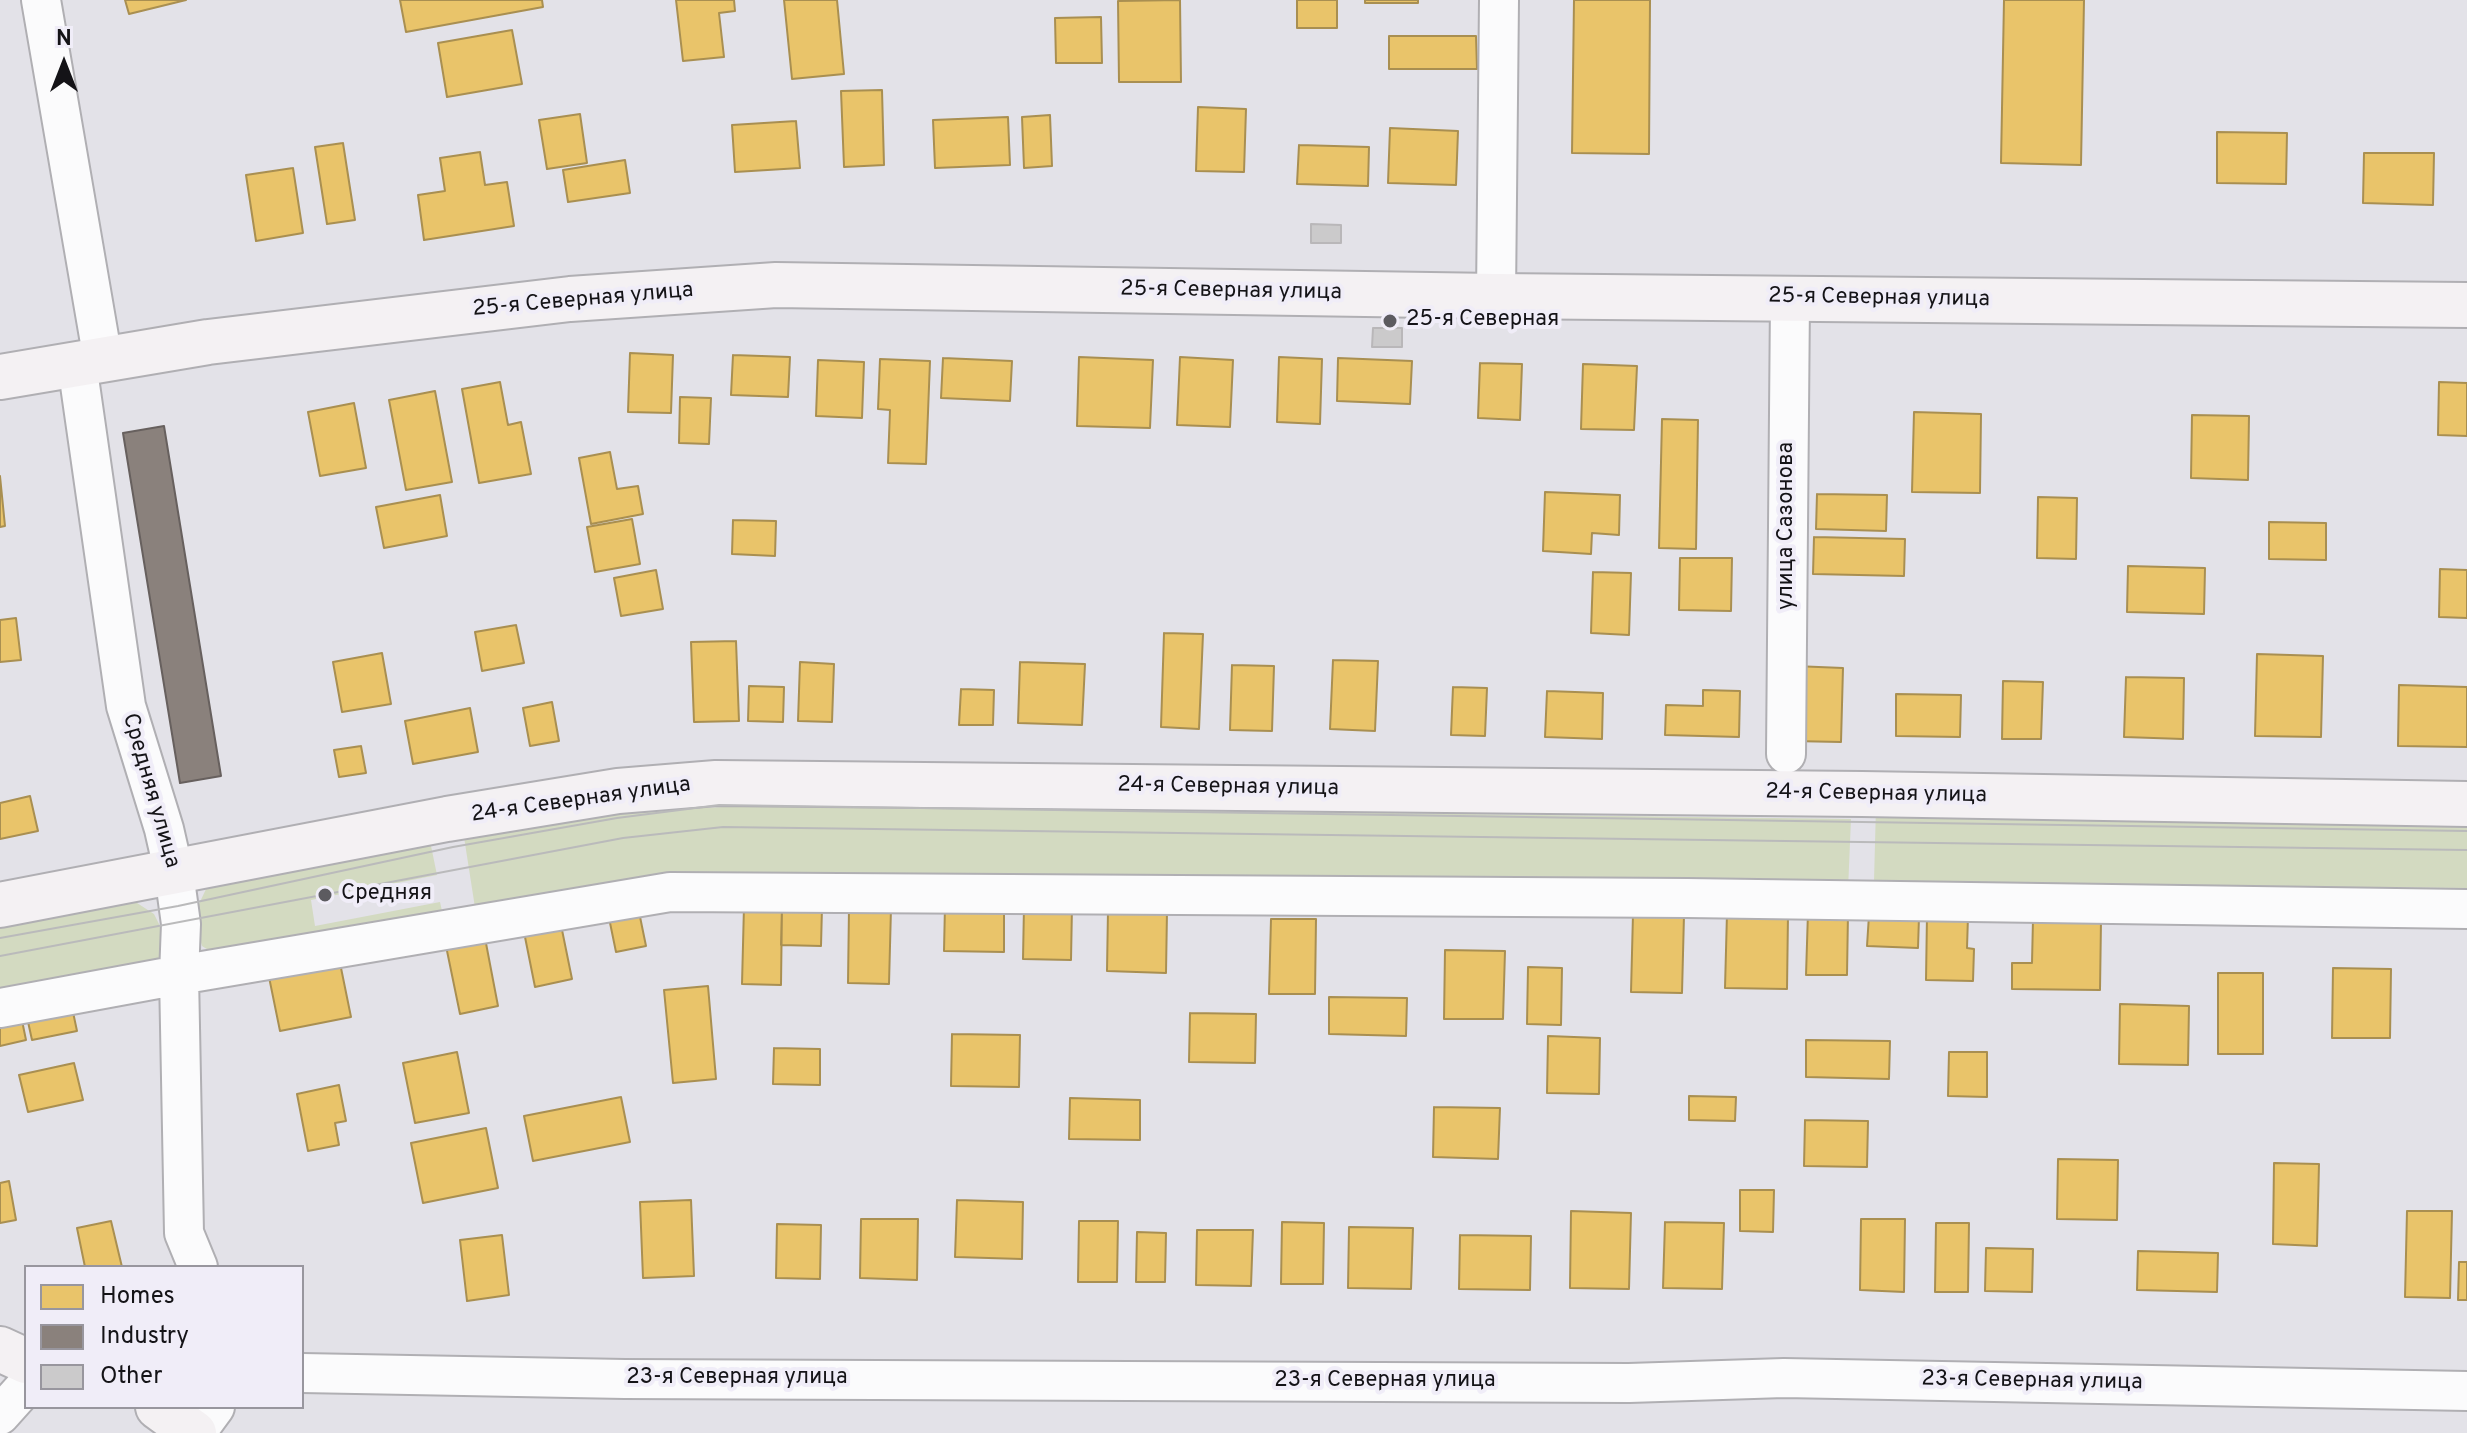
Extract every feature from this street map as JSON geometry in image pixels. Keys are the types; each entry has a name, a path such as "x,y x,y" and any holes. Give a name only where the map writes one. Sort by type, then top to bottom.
{"main road":[{"name":"25-я Северная улица","path":"0,377 208,342 570,299 776,285 1496,296 2467,305"},
{"name":"24-я Северная улица","path":"0,905 463,817 618,791 716,783 2467,804"},
{"path":"0,1349 24,1360"},
{"path":"161,1409 195,1433"}],"street":[{"name":"Средняя улица","path":"41,0 90,362 126,706 164,829 181,924 179,975 184,1233 197,1265"},
{"path":"1496,296 1499,0"},
{"name":"улица Сазонова","path":"1786,754 1790,299"},
{"path":"0,1008 670,892 1687,898 2467,909"},
{"name":"23-я Северная улица","path":"304,1373 625,1379 1613,1383 1784,1378 2467,1391"},
{"path":"0,1415 24,1388"},
{"path":"195,1433 213,1409"}],"green space":[{"path":"767,805 1851,819 1848,890 476,914 464,837 634,811"},
{"path":"1876,806 2467,817 2467,888 1874,881"},
{"path":"430,841 437,875 311,900 315,926 440,902 444,920 221,958 202,946 198,932 198,906 207,887"},
{"path":"134,901 154,914 168,942 163,960 0,994 0,928"}],"building: Homes":[{"path":"125,0 186,0 129,14"},
{"path":"400,0 542,0 543,7 406,32"},
{"path":"676,0 734,0 735,11 719,13 724,57 683,61"},
{"path":"784,0 837,0 844,74 792,79"},
{"path":"1180,0 1181,82 1119,82 1118,1"},
{"path":"1297,0 1337,0 1337,28 1297,28"},
{"path":"1365,0 1418,0 1418,3 1365,3"},
{"path":"1574,0 1650,0 1649,154 1572,153"},
{"path":"2004,0 2084,0 2081,165 2001,163"},
{"path":"1101,17 1102,63 1056,63 1055,18"},
{"path":"512,30 522,84 447,97 438,43"},
{"path":"1389,36 1476,36 1477,69 1389,69"},
{"path":"882,90 884,165 844,167 841,91"},
{"path":"1198,107 1246,109 1244,172 1196,171"},
{"path":"580,114 587,163 547,169 539,120"},
{"path":"1050,115 1052,166 1024,168 1022,117"},
{"path":"1008,117 1010,165 935,168 933,120"},
{"path":"796,121 800,168 735,172 732,125"},
{"path":"1390,128 1458,131 1456,185 1388,183"},
{"path":"2217,132 2287,133 2286,184 2217,183"},
{"path":"343,143 355,220 327,224 315,147"},
{"path":"1299,145 1369,147 1368,186 1297,184"},
{"path":"480,152 485,185 507,182 514,226 424,240 418,195 445,191 440,158"},
{"path":"2364,153 2434,153 2433,205 2363,203"},
{"path":"625,160 630,193 568,202 563,170"},
{"path":"293,168 303,233 256,241 246,175"},
{"path":"630,353 673,355 671,413 628,412"},
{"path":"733,355 790,357 788,397 731,395"},
{"path":"1079,357 1153,360 1150,428 1077,426"},
{"path":"1180,357 1233,360 1230,427 1177,425"},
{"path":"1279,357 1322,359 1320,424 1277,422"},
{"path":"943,358 1012,361 1010,401 941,398"},
{"path":"1338,358 1412,361 1410,404 1337,401"},
{"path":"880,359 930,361 926,464 888,463 890,410 878,409"},
{"path":"818,360 864,362 862,418 816,416"},
{"path":"1480,363 1522,364 1520,420 1478,418"},
{"path":"1583,364 1637,366 1634,430 1581,429"},
{"path":"500,382 508,425 521,422 531,474 479,483 462,389"},
{"path":"2439,382 2467,383 2467,436 2438,435"},
{"path":"435,391 452,482 406,490 389,400"},
{"path":"680,397 711,398 709,444 679,443"},
{"path":"354,403 366,468 320,476 308,412"},
{"path":"1914,412 1981,414 1980,493 1912,492"},
{"path":"2192,415 2249,416 2248,480 2191,478"},
{"path":"1662,419 1698,420 1696,549 1659,548"},
{"path":"610,452 617,489 638,486 643,514 591,524 579,458"},
{"path":"0,476 5,526 0,527"},
{"path":"1545,492 1620,495 1619,535 1592,533 1591,554 1543,551"},
{"path":"1817,494 1887,495 1886,531 1816,529"},
{"path":"440,495 447,536 384,548 376,507"},
{"path":"2038,497 2077,498 2076,559 2037,558"},
{"path":"632,519 640,564 595,572 587,527"},
{"path":"733,520 776,521 775,556 732,554"},
{"path":"2269,522 2326,523 2326,560 2269,559"},
{"path":"1814,537 1905,539 1904,576 1813,574"},
{"path":"1680,558 1732,558 1731,611 1679,610"},
{"path":"2128,566 2205,568 2204,614 2127,612"},
{"path":"2440,569 2467,570 2467,618 2439,617"},
{"path":"656,570 663,609 621,616 614,578"},
{"path":"1593,572 1631,573 1629,635 1591,633"},
{"path":"16,618 21,660 0,662 0,620"},
{"path":"516,625 524,663 482,671 475,632"},
{"path":"1164,633 1203,634 1199,729 1161,727"},
{"path":"736,641 739,721 694,722 691,642"},
{"path":"382,653 391,704 342,712 333,662"},
{"path":"2257,654 2323,656 2321,737 2255,736"},
{"path":"1333,660 1378,661 1375,731 1330,729"},
{"path":"800,662 834,664 832,722 798,721"},
{"path":"1020,662 1085,664 1082,725 1018,723"},
{"path":"1232,665 1274,666 1272,731 1230,730"},
{"path":"1794,666 1843,668 1841,742 1792,741"},
{"path":"2126,677 2184,678 2183,739 2124,737"},
{"path":"2003,681 2043,682 2041,739 2002,739"},
{"path":"2399,685 2467,687 2467,747 2398,746"},
{"path":"749,686 784,687 783,722 748,721"},
{"path":"1453,687 1487,688 1485,736 1451,735"},
{"path":"961,689 994,690 993,725 959,725"},
{"path":"1703,690 1740,691 1739,737 1665,735 1666,705 1703,706"},
{"path":"1547,691 1603,693 1602,739 1545,737"},
{"path":"1896,694 1961,695 1960,737 1896,736"},
{"path":"552,702 559,741 530,746 523,708"},
{"path":"470,708 478,752 413,764 405,721"},
{"path":"361,746 366,773 339,777 334,750"},
{"path":"30,796 38,831 0,839 0,803"},
{"path":"945,905 1004,906 1004,952 944,951"},
{"path":"744,906 782,906 781,985 742,984"},
{"path":"782,906 822,907 821,946 781,945"},
{"path":"1024,906 1072,906 1071,960 1023,959"},
{"path":"638,907 646,946 616,952 608,913"},
{"path":"849,908 891,908 889,984 848,983"},
{"path":"1108,910 1167,911 1166,973 1107,971"},
{"path":"1808,912 1848,913 1847,975 1806,975"},
{"path":"1727,913 1788,915 1787,989 1725,988"},
{"path":"1633,914 1684,915 1682,993 1631,992"},
{"path":"1869,915 1919,917 1918,948 1867,946"},
{"path":"1927,915 1968,916 1967,948 1974,949 1973,981 1926,980"},
{"path":"1271,919 1316,919 1315,994 1269,994"},
{"path":"2033,919 2101,920 2100,990 2012,989 2012,963 2032,963"},
{"path":"561,925 572,979 535,987 524,932"},
{"path":"485,938 498,1006 460,1014 446,946"},
{"path":"1445,950 1505,951 1503,1019 1444,1019"},
{"path":"340,963 351,1017 280,1031 269,977"},
{"path":"1528,967 1562,968 1561,1025 1527,1024"},
{"path":"2333,968 2391,969 2390,1038 2332,1038"},
{"path":"2218,973 2263,973 2263,1054 2218,1054"},
{"path":"708,986 716,1079 673,1083 664,990"},
{"path":"1329,997 1407,998 1406,1036 1329,1034"},
{"path":"70,998 77,1031 32,1040 25,1008"},
{"path":"2120,1004 2189,1006 2188,1065 2119,1064"},
{"path":"19,1006 26,1040 0,1046 0,1011"},
{"path":"1190,1013 1256,1014 1255,1063 1189,1062"},
{"path":"952,1034 1020,1035 1019,1087 951,1086"},
{"path":"1548,1036 1600,1038 1599,1094 1547,1093"},
{"path":"1806,1040 1890,1041 1889,1079 1806,1077"},
{"path":"774,1048 820,1049 820,1085 773,1084"},
{"path":"457,1052 469,1113 415,1123 403,1063"},
{"path":"1949,1052 1987,1052 1987,1097 1948,1096"},
{"path":"74,1063 83,1100 28,1112 19,1075"},
{"path":"339,1085 346,1121 335,1123 339,1145 308,1151 297,1094"},
{"path":"1689,1096 1736,1097 1735,1121 1689,1120"},
{"path":"621,1097 630,1142 533,1161 524,1116"},
{"path":"1070,1098 1140,1100 1140,1140 1069,1139"},
{"path":"1434,1107 1500,1108 1498,1159 1433,1157"},
{"path":"1805,1120 1868,1121 1867,1167 1804,1166"},
{"path":"486,1128 498,1188 423,1203 411,1143"},
{"path":"2058,1159 2118,1160 2117,1220 2057,1219"},
{"path":"2274,1163 2319,1164 2317,1246 2273,1244"},
{"path":"9,1181 16,1220 0,1223 0,1183"},
{"path":"1740,1190 1774,1190 1773,1232 1740,1231"},
{"path":"691,1200 694,1276 643,1278 640,1202"},
{"path":"957,1200 1023,1202 1022,1259 955,1257"},
{"path":"1571,1211 1631,1213 1629,1289 1570,1288"},
{"path":"2407,1211 2452,1211 2450,1298 2405,1297"},
{"path":"861,1219 918,1219 917,1280 860,1278"},
{"path":"1861,1219 1905,1219 1904,1292 1860,1290"},
{"path":"111,1221 122,1265 85,1265 77,1228"},
{"path":"1079,1221 1118,1221 1117,1282 1078,1282"},
{"path":"1282,1222 1324,1223 1323,1284 1281,1284"},
{"path":"1665,1222 1724,1223 1722,1289 1663,1288"},
{"path":"1936,1223 1969,1223 1968,1292 1935,1292"},
{"path":"777,1224 821,1225 820,1279 776,1278"},
{"path":"1349,1227 1413,1228 1411,1289 1348,1288"},
{"path":"1197,1230 1253,1230 1251,1286 1196,1285"},
{"path":"1137,1232 1166,1233 1165,1282 1136,1282"},
{"path":"502,1235 509,1295 467,1301 460,1240"},
{"path":"1460,1235 1531,1236 1530,1290 1459,1289"},
{"path":"1986,1248 2033,1249 2032,1292 1985,1291"},
{"path":"2138,1251 2218,1253 2217,1292 2137,1290"},
{"path":"2459,1262 2467,1262 2467,1300 2458,1300"}],"building: Industry":[{"path":"164,426 221,776 180,783 123,433"}],"building: Other":[{"path":"1311,224 1341,225 1341,243 1311,243"},
{"path":"1373,328 1402,328 1402,347 1372,347"}],"tram line":[{"path":"0,938 178,906 453,847 617,818 719,805 2467,831"},
{"path":"0,956 623,838 723,827 2467,850"}],"place":[{"name":"25-я Северная","path":"1390,321"},
{"name":"Средняя","path":"325,895"}]}
